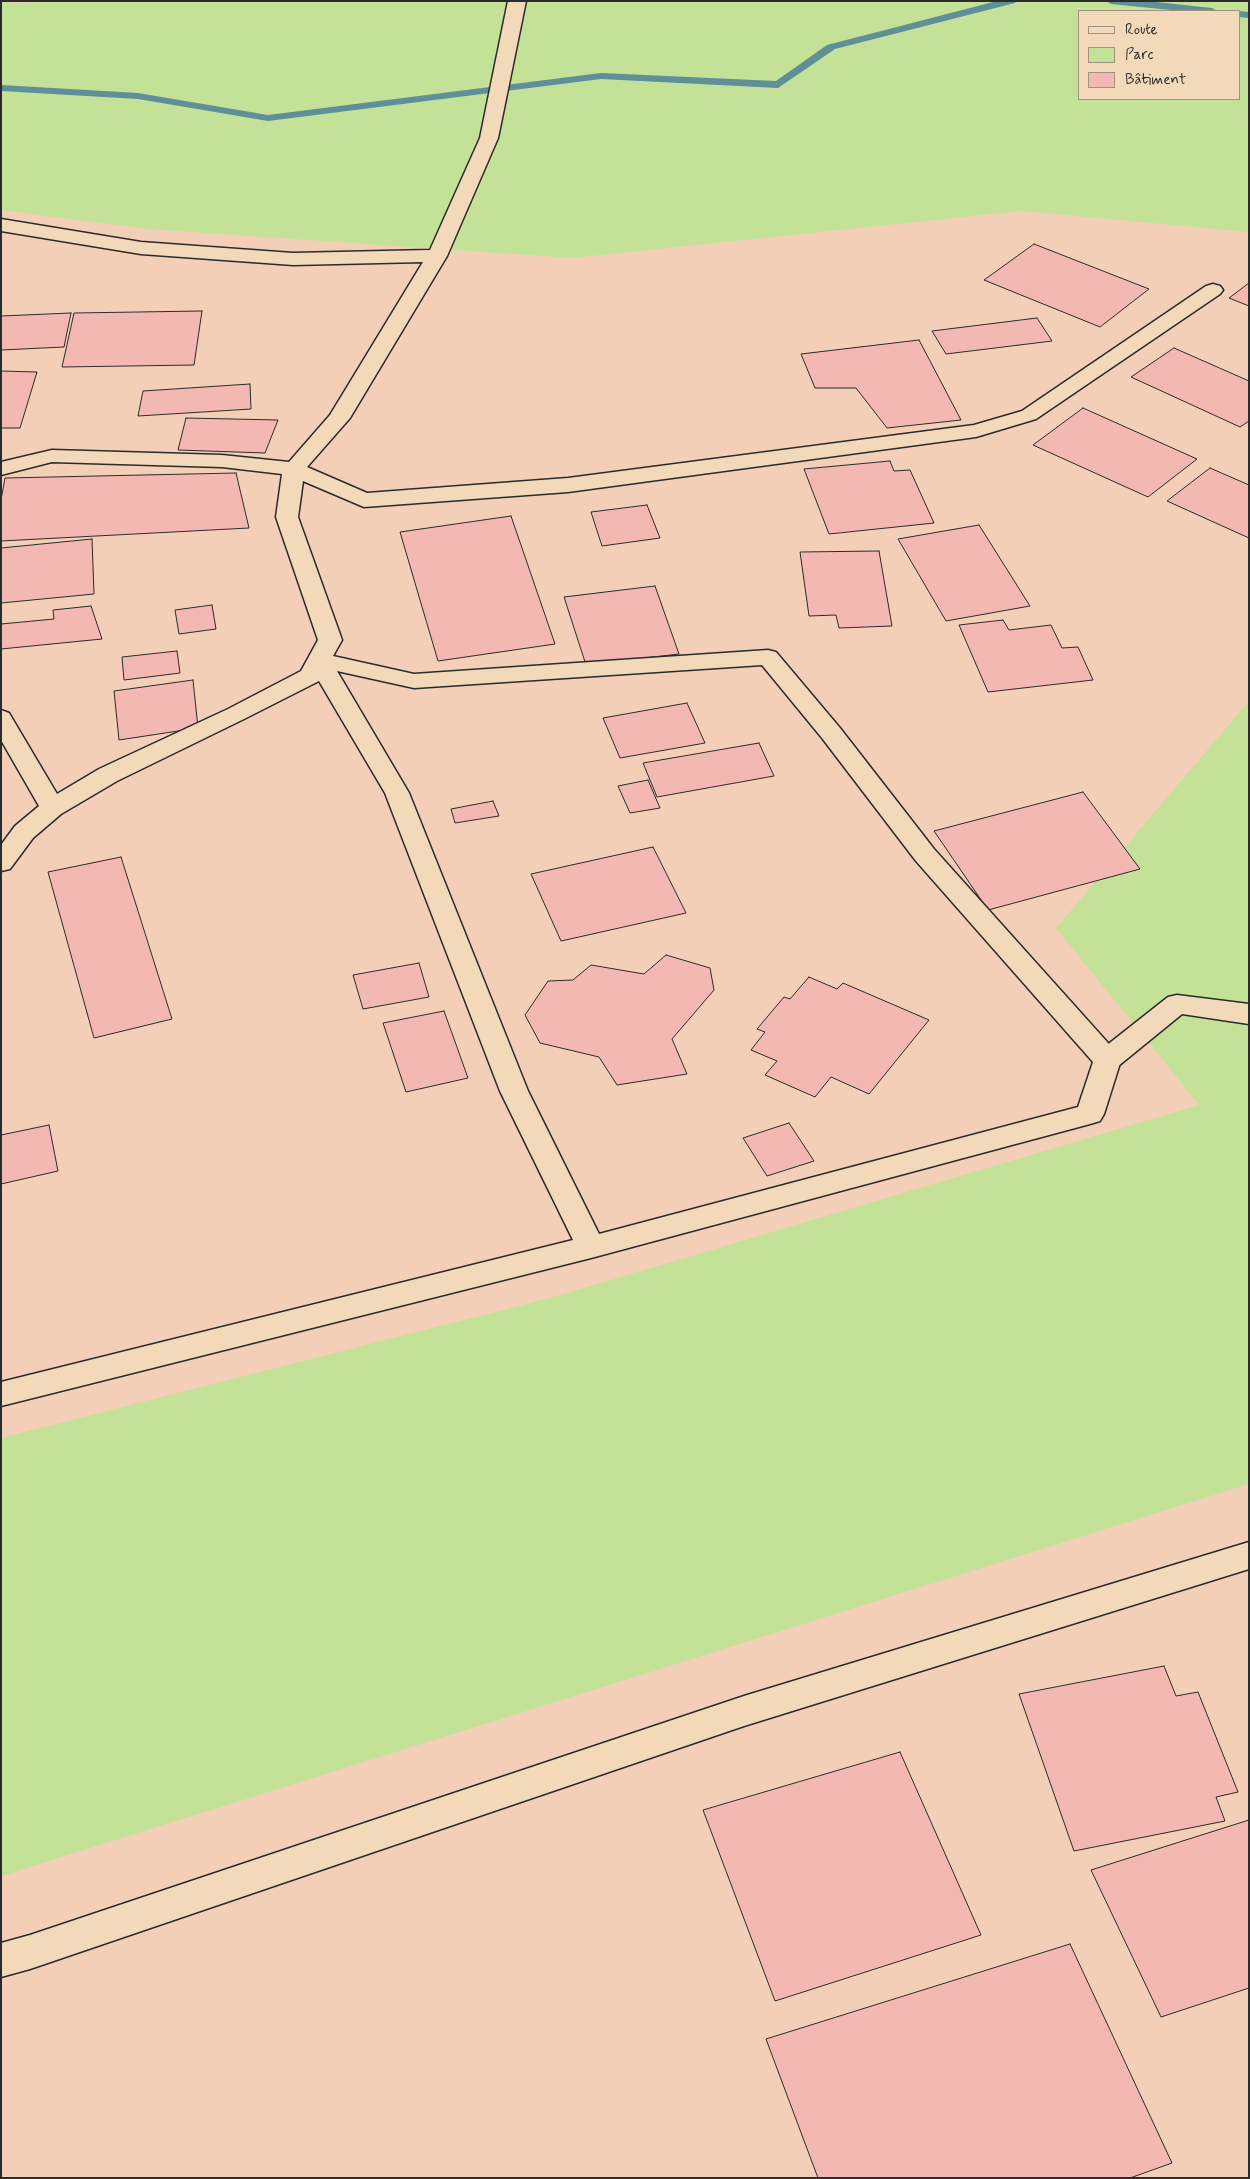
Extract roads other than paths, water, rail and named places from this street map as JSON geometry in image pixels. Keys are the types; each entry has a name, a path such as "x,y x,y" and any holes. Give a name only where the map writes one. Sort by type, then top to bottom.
{"street":[{"path":"1,863 24,832 52,808 108,775 236,714 310,676 330,640 287,518 294,470 339,418 437,256 488,138 517,1"},
{"path":"1,225 141,248 293,259 437,256"},
{"path":"1,469 52,456 222,461 294,470 364,500 568,485 976,431 1029,415 1213,290"},
{"path":"318,660 414,681 768,657 831,733 925,855 1107,1060"},
{"path":"318,660 397,793 514,1091 591,1247"},
{"path":"1,718 52,808"},
{"path":"1,1394 591,1247 1090,1114 1107,1060 1177,1004 1249,1014"},
{"path":"1,1960 30,1952 744,1711 1249,1555"}],"waterway":[{"path":"1,88 138,96 268,118 601,76 778,85 831,47 1011,1"},
{"path":"1111,1 1202,10"},
{"path":"1240,14 1249,15"}]}
